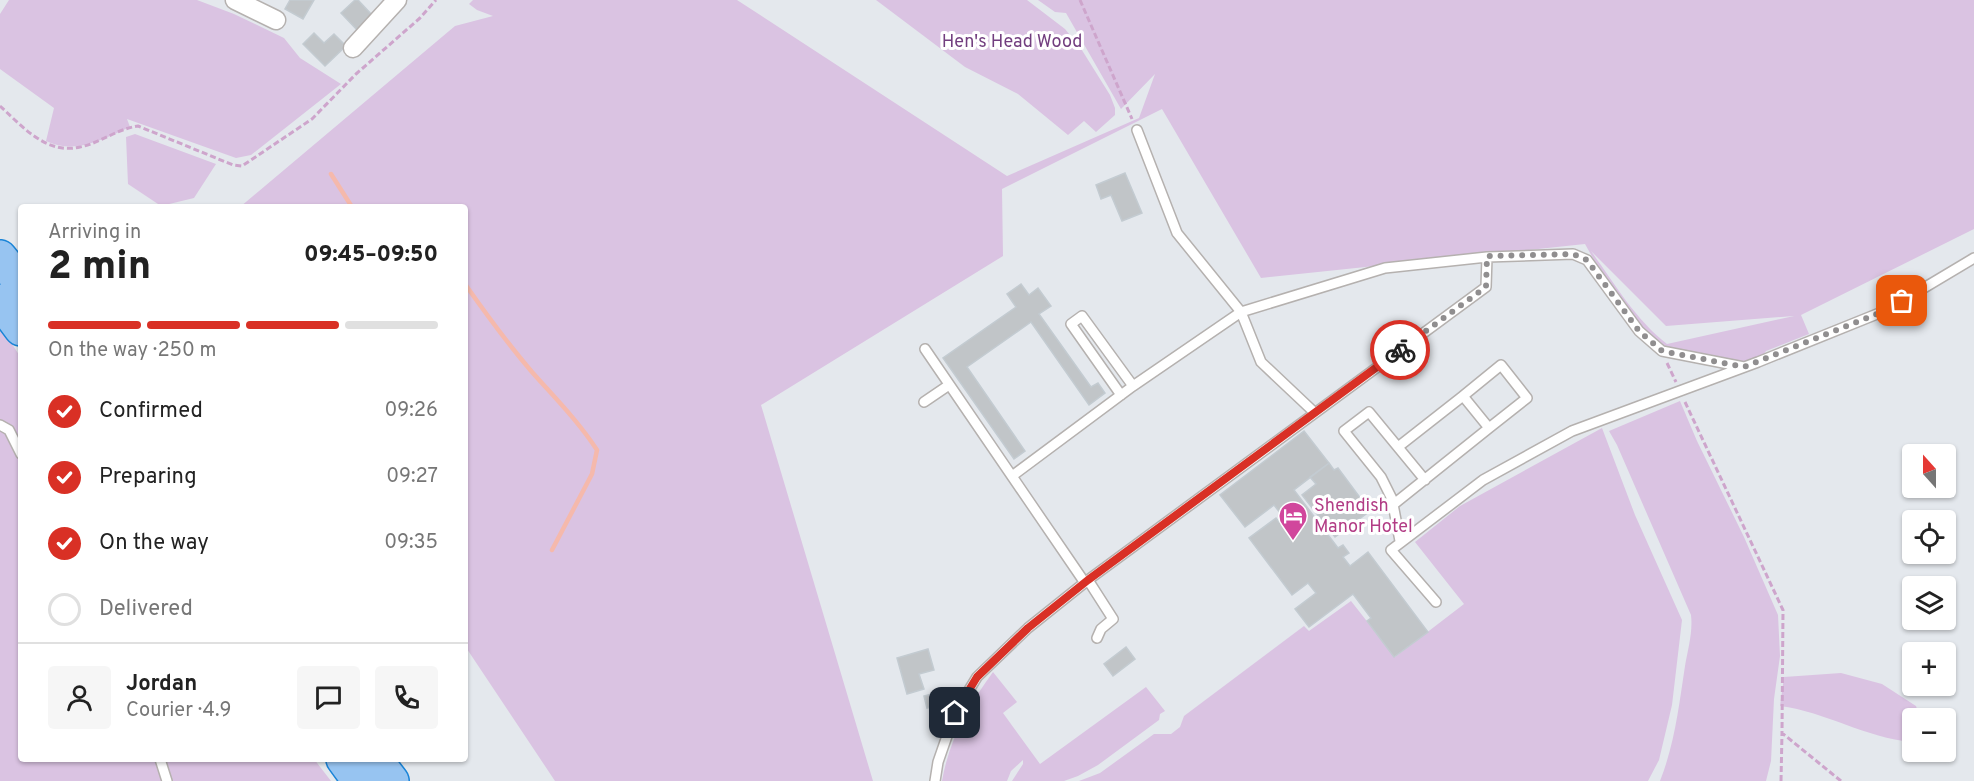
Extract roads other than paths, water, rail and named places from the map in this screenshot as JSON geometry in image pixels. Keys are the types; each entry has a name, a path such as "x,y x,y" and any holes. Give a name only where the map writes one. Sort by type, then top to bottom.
{"highway":[{"path":"0,257 18,279"},
{"path":"0,301 18,325"},
{"path":"345,762 360,781"},
{"path":"377,762 392,781"}],"street":[{"path":"235,0 276,20"},
{"path":"353,48 397,0"}],"lane":[{"path":"1137,130 1178,233 1241,312 1261,362 1315,413"},
{"path":"1012,476 1133,386 1241,312 1385,267 1487,256 1573,254 1587,260 1639,331 1662,351 1744,367"},
{"path":"935,781 938,762 955,713 977,677 1028,628 1086,581 1486,287 1487,256"},
{"path":"1436,602 1391,550 1483,480 1572,431 1744,367 1887,310 1974,258"},
{"path":"1121,395 1071,324 1082,316 1133,386"},
{"path":"925,350 1113,619 1101,629 1097,638"},
{"path":"1394,504 1527,398 1501,365 1398,447"},
{"path":"924,402 949,385"},
{"path":"1463,396 1489,428"},
{"path":"1400,541 1394,504 1380,477 1344,431 1369,412 1425,480"},
{"path":"0,425 9,430 18,448"},
{"path":"161,762 166,781"}],"waterway":[{"path":"331,174 350,204"},
{"path":"468,288 514,351 574,419 597,450 592,474 552,550"}],"place":[{"name":"Shendish Manor Hotel","path":"1293,542"}],"park label":[{"name":"Hen's Head Wood","path":"1012,42"}]}
